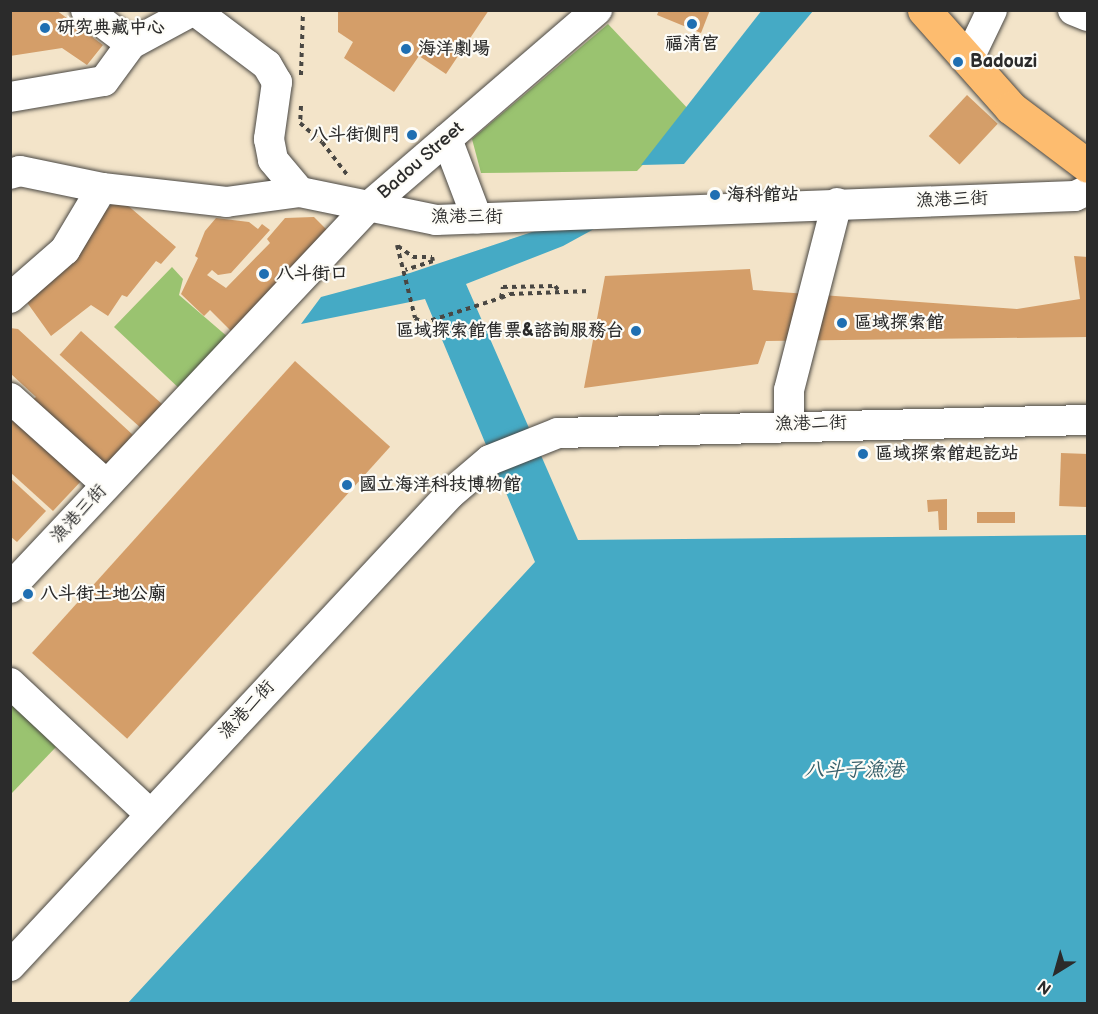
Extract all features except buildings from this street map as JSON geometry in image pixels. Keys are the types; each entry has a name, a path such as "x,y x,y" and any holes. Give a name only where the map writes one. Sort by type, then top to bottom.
{"main road":[{"path":"924,10 1011,108 1088,166"}],"street":[{"path":"86,10 131,44"},
{"path":"10,97 104,81 131,44 194,10 267,65 277,82 269,139 273,160 300,192"},
{"name":"Badou Street","path":"10,174 20,171 102,188 226,202 300,192 369,206 597,10"},
{"path":"969,58 992,10"},
{"path":"1073,10 1088,16"},
{"path":"447,139 477,218"},
{"path":"10,298 65,250 102,188"},
{"name":"漁港三街","path":"15,573 106,484 369,206 436,220 837,203 1075,196 1088,190"},
{"path":"789,424 789,390 837,203"},
{"path":"10,398 106,484"},
{"name":"漁港二街","path":"12,963 450,494 490,460 558,433 789,424 1088,420"},
{"path":"10,682 150,814"}],"path":[{"path":"301,78 303,10"},
{"path":"301,100 300,123 322,142 369,206"},
{"path":"405,270 434,261 432,257 413,257 398,245 415,318 423,323 510,294 590,291"},
{"path":"501,298 503,287 555,286 560,292"}],"green space":[{"path":"608,24 692,113 637,171 481,173 472,139"},
{"path":"172,267 183,279 179,295 229,338 182,391 114,327"},
{"path":"10,703 56,747 11,794 10,794"}],"water":[{"path":"762,10 813,11 684,164 641,165"},
{"name":"八斗子漁港","path":"594,229 563,246 466,284 578,540 1087,535 1087,1003 127,1004 535,562 425,299 301,324 321,297 410,273 535,231"}],"place":[{"name":"福清宮","path":"692,24"},
{"name":"研究典藏中心","path":"45,28"},
{"name":"海洋劇場","path":"406,49"},
{"name":"Badouzi","path":"958,62"},
{"name":"八斗街側門","path":"412,135"},
{"name":"海科館站","path":"715,195"},
{"name":"八斗街口","path":"264,274"},
{"name":"區域探索館","path":"842,323"},
{"name":"區域探索館售票&諮詢服務台","path":"636,331"},
{"name":"區域探索館起訖站","path":"863,454"},
{"name":"國立海洋科技博物館","path":"347,485"},
{"name":"八斗街土地公廟","path":"28,594"}]}
